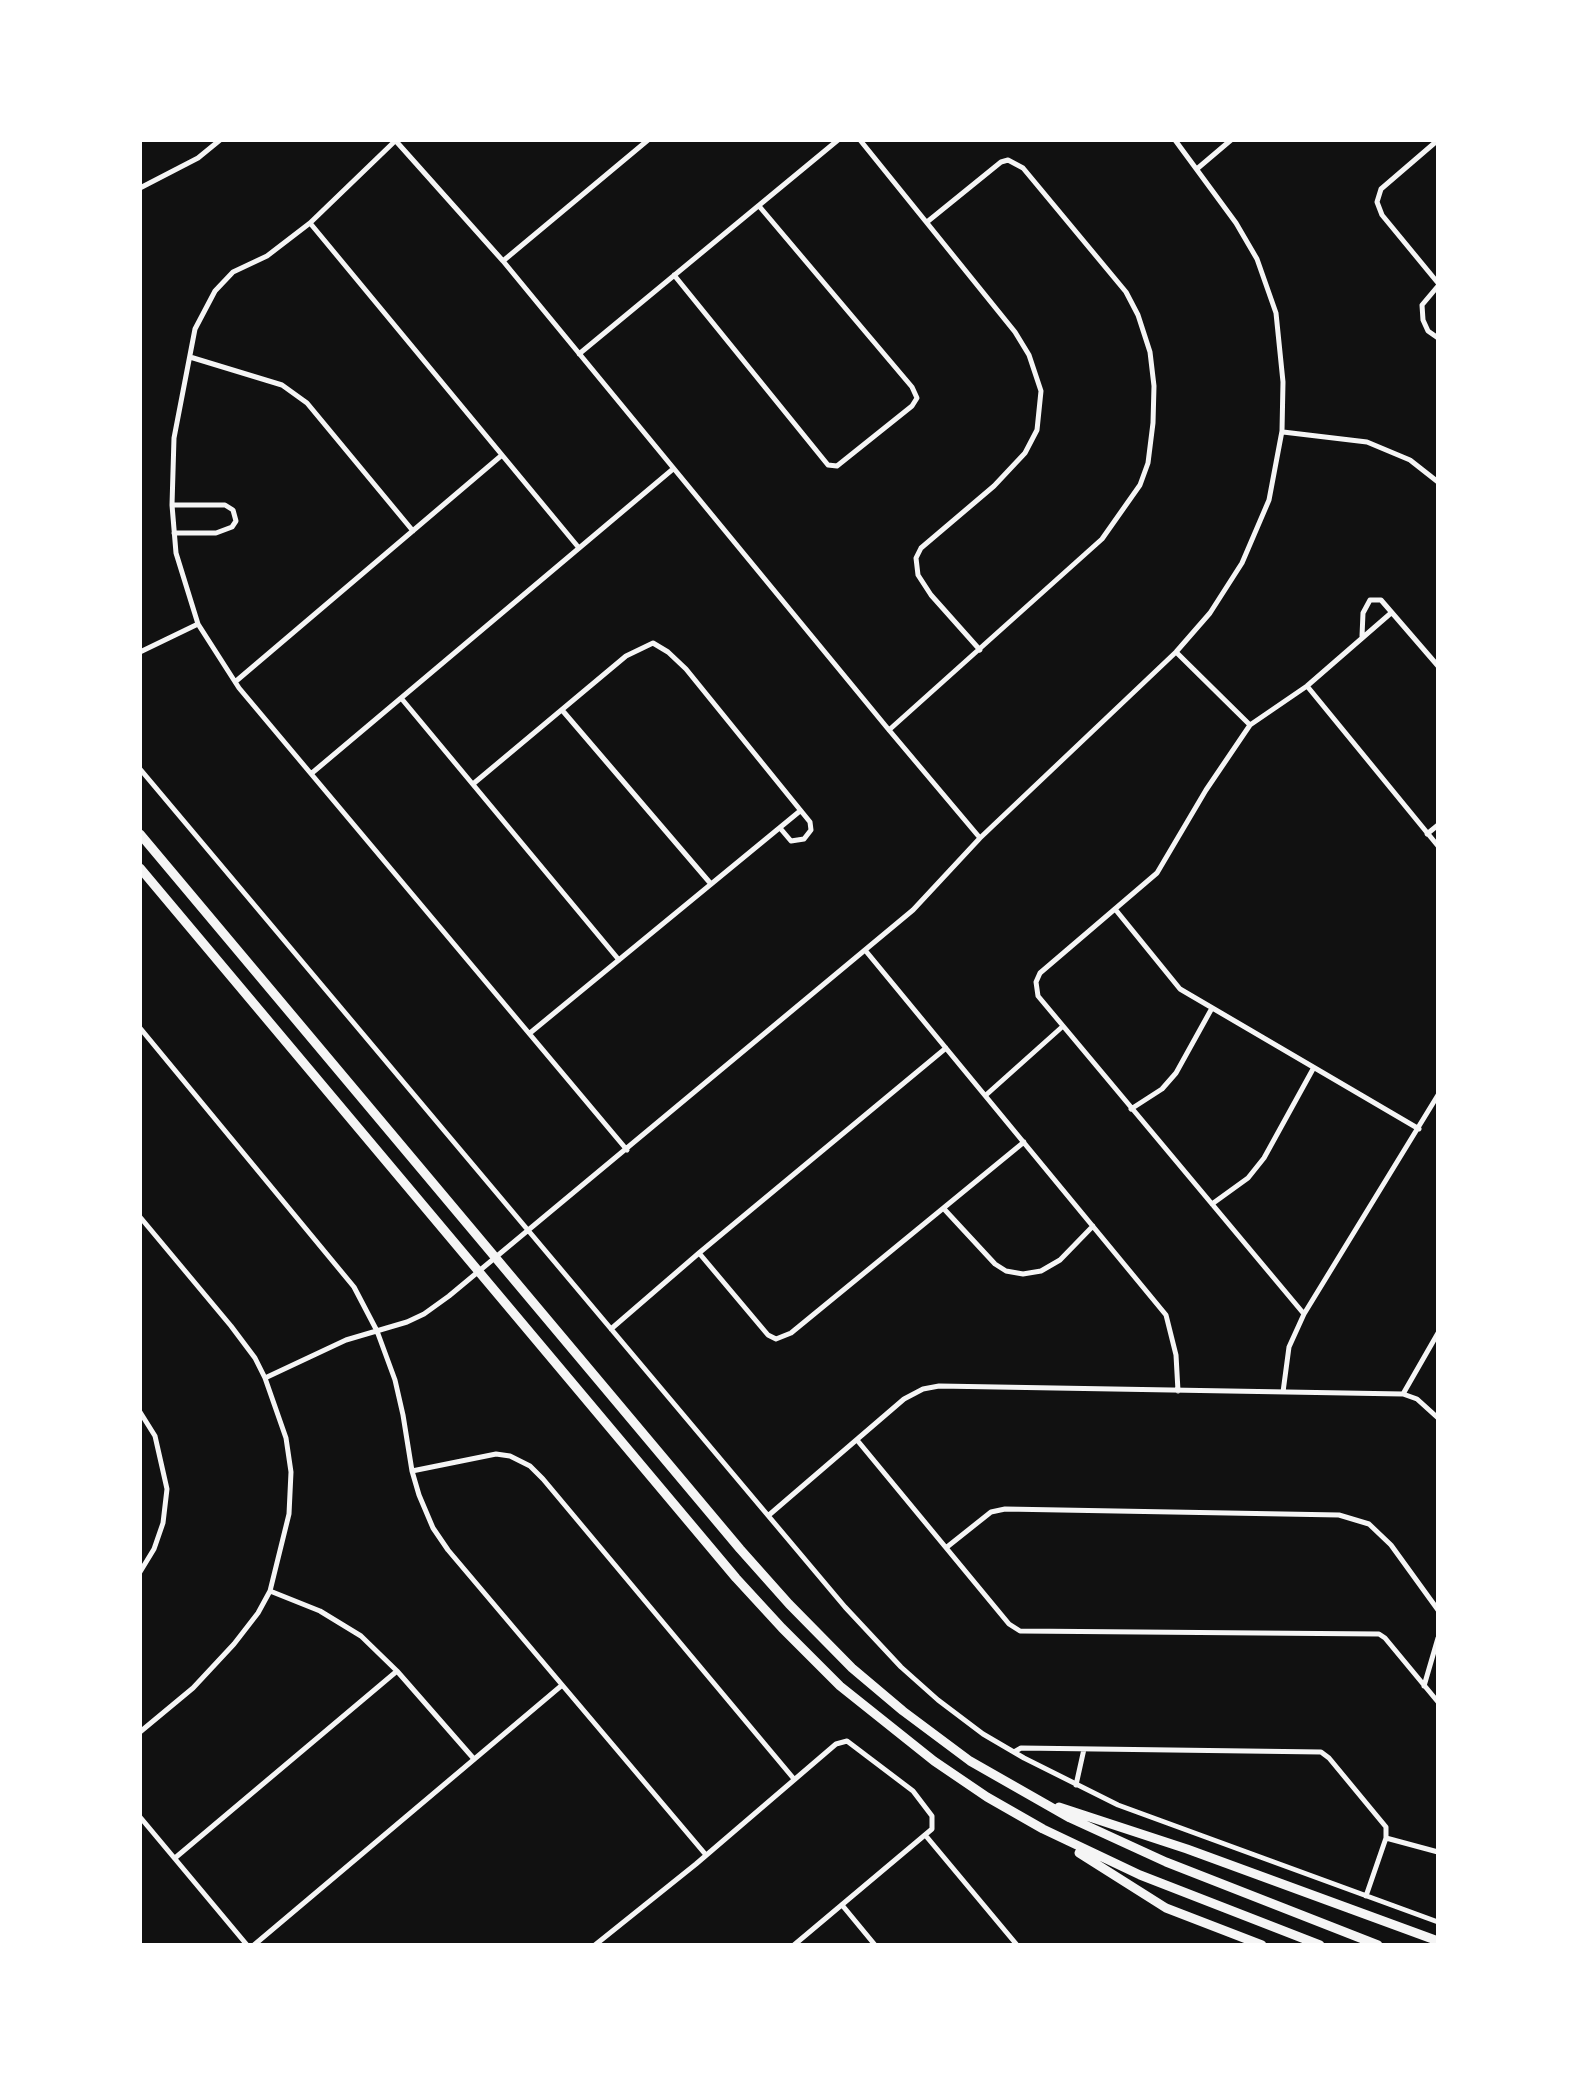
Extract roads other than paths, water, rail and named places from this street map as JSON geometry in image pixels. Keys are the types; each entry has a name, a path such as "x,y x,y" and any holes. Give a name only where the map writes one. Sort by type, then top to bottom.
{"highway":[{"path":"140,834 666,1462 837,1654 903,1711 970,1761 1034,1800 1166,1862 1378,1945"},
{"path":"140,868 712,1549 840,1686 951,1774 1166,1908 1262,1945"},
{"path":"1034,1800 1188,1849 1438,1941"},
{"path":"1026,1819 1140,1875 1320,1945"}],"street":[{"path":"140,188 198,158 220,140"},
{"path":"628,1150 235,682 198,624 176,553 172,505 174,438 195,329 215,291 233,272 267,256 310,223 395,140 503,261 980,838"},
{"path":"503,261 648,140"},
{"path":"579,354 838,140"},
{"path":"860,140 1015,332 1029,356 1040,391 1037,430 1025,453 994,486 921,548 916,558 918,575 931,594 980,650"},
{"path":"265,1378 338,1344 424,1314 628,1150 913,910 980,838 1176,652 1228,588 1269,500 1282,432 1283,382 1276,313 1257,260 1236,222 1175,140"},
{"path":"1198,168 1231,140"},
{"path":"1438,140 1382,189 1377,202 1382,216 1438,284 1422,305 1428,331 1438,338"},
{"path":"888,730 1102,539 1140,485 1148,463 1153,423 1150,352 1138,315 1126,292 1022,168 1008,160 1001,162 927,222"},
{"path":"674,276 828,465 837,466 912,406 916,398 912,387 759,206"},
{"path":"310,223 579,548"},
{"path":"190,357 282,385 307,403 413,531"},
{"path":"1282,432 1368,442 1410,460 1438,482"},
{"path":"235,682 502,455"},
{"path":"312,773 673,469"},
{"path":"172,505 225,505 233,510 236,520 232,527 216,533 174,532"},
{"path":"1362,636 1363,613 1370,600 1381,600 1438,666"},
{"path":"1304,1314 1063,1027 1038,996 1036,982 1040,973 1156,873 1250,725 1307,686 1391,612"},
{"path":"140,652 198,624"},
{"path":"473,784 626,656 653,643 686,669 810,822 811,830 804,839 791,841 780,828"},
{"path":"1176,652 1250,725"},
{"path":"1307,686 1438,846"},
{"path":"402,698 619,960"},
{"path":"562,710 711,884"},
{"path":"140,769 845,1608 902,1667 954,1713 1014,1752 1076,1785 1137,1813 1438,1922"},
{"path":"530,1033 800,811"},
{"path":"1428,834 1438,826"},
{"path":"1116,909 1180,989 1419,1129"},
{"path":"865,950 1166,1315 1176,1355 1178,1391"},
{"path":"1132,1109 1176,1073 1212,1008"},
{"path":"986,1095 1063,1027"},
{"path":"140,1028 358,1294 398,1392 412,1470 424,1508 448,1550 706,1855"},
{"path":"611,1328 947,1048"},
{"path":"1212,1204 1248,1178 1264,1158 1314,1069"},
{"path":"1282,1392 1289,1347 1304,1314 1438,1095"},
{"path":"699,1253 768,1335 776,1339 791,1333 1024,1142"},
{"path":"944,1209 995,1264 1006,1272 1023,1274 1041,1271 1060,1260 1093,1226"},
{"path":"140,1217 239,1336 265,1378 286,1438 291,1472 289,1514 270,1591 258,1613 192,1688 140,1732"},
{"path":"1403,1394 1438,1333"},
{"path":"768,1515 904,1399 922,1389 940,1386 1403,1394 1417,1399 1438,1418"},
{"path":"140,1412 155,1436 167,1488 163,1523 140,1572"},
{"path":"857,1440 1009,1624 1020,1631 1378,1634 1438,1702"},
{"path":"412,1470 496,1454 530,1466 794,1779"},
{"path":"947,1547 992,1512 1006,1509 1339,1515 1369,1524 1380,1534 1438,1610"},
{"path":"270,1591 320,1612 361,1636 474,1759"},
{"path":"1424,1686 1438,1638"},
{"path":"175,1858 397,1671"},
{"path":"140,1816 250,1945 562,1685"},
{"path":"595,1945 839,1742 849,1742 917,1796 933,1820 932,1829 794,1945"},
{"path":"1014,1752 1021,1748 1322,1752 1387,1831 1366,1896"},
{"path":"1076,1785 1084,1749"},
{"path":"926,1836 1016,1945"},
{"path":"1386,1838 1438,1852"},
{"path":"842,1904 875,1945"}]}
